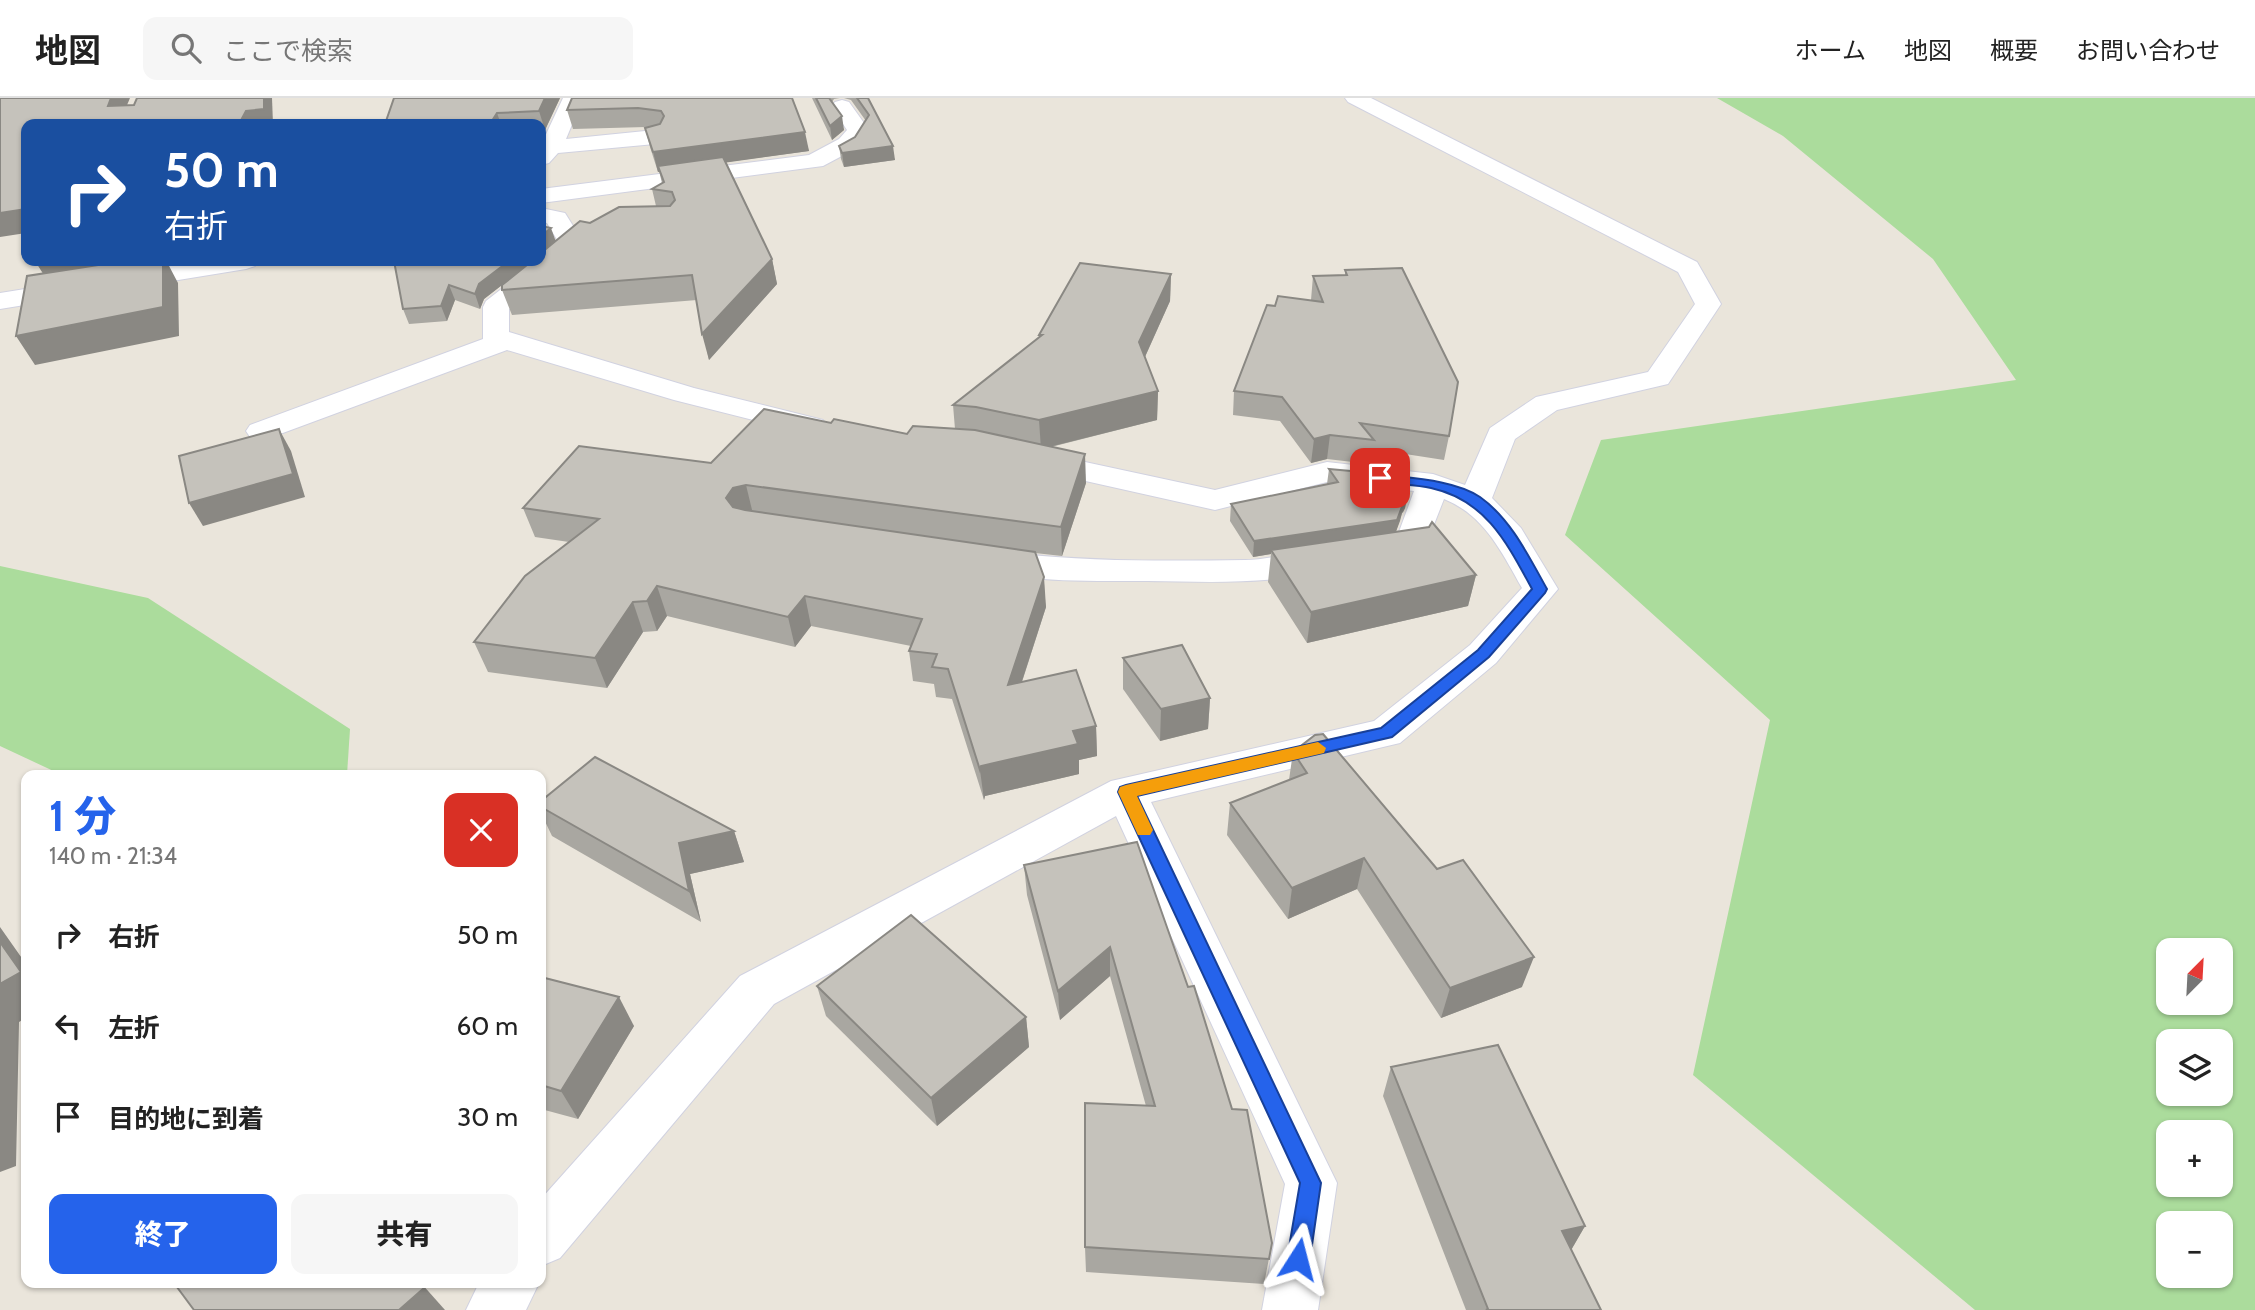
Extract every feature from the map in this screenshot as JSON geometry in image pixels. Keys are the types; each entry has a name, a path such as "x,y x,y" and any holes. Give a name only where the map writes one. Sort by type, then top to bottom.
{"street":[{"path":"546,153 573,98"},
{"path":"1355,98 1688,267 1708,304 1658,378 1547,403 1501,434 1475,500"},
{"path":"837,432 684,394 495,337 496,307 572,245 555,212 815,161 847,144 858,130 842,106"},
{"path":"546,153 655,137"},
{"path":"0,301 216,266"},
{"path":"261,430 504,341"},
{"path":"546,1233 757,990 1126,792 1386,733 1483,654 1539,589 1509,535 1475,500 1433,484 1327,472 1215,500 1004,453"},
{"path":"956,556 1051,570 1249,571 1410,548 1433,484"},
{"path":"1126,792 1311,1183 1290,1310"},
{"path":"494,1310 508,1288"}],"green space":[{"path":"1717,98 2255,98 2255,1310 1975,1310 1693,1075 1770,720 1565,535 1601,440 2016,380 1933,259 1783,136"},
{"path":"0,566 148,598 350,729 347,770 51,770 0,746"}],"building":[{"path":"0,98 111,98 108,106 134,105 137,98 264,98 264,109 246,111 242,119 21,119 21,210 0,213"},
{"path":"394,98 545,98 539,111 497,113 493,119 387,119"},
{"path":"572,98 792,98 805,132 653,152 645,128 660,124 664,116 661,111 638,108 567,110"},
{"path":"816,98 829,98 842,116 830,126"},
{"path":"857,98 868,98 893,146 842,153 839,146 855,137 869,115"},
{"path":"723,157 772,259 702,334 692,275 502,290 502,285 526,266 546,266 546,249 580,221 590,223 619,207 670,206 675,200 672,192 652,189 664,182 658,166"},
{"path":"1080,263 1171,274 1139,342 1158,391 1039,420 953,405 1042,335 1039,335"},
{"path":"92,266 163,266 163,307 16,336 27,276"},
{"path":"395,266 502,266 479,284 475,294 449,285 441,306 403,309"},
{"path":"1402,268 1458,382 1449,436 1360,423 1374,440 1330,435 1314,439 1282,397 1234,391 1267,305 1275,306 1278,296 1323,302 1313,276 1347,275 1345,270"},
{"path":"764,409 831,423 834,419 907,434 913,426 975,430 1085,454 1061,527 746,485 733,488 726,498 733,507 745,510 1035,552 1044,577 1008,685 1076,670 1096,726 1073,731 1078,744 981,766 980,770 948,669 932,667 937,654 909,651 922,619 805,596 788,617 657,586 647,601 633,602 595,658 474,642 525,576 599,519 523,508 579,446 711,463"},
{"path":"279,429 293,474 189,503 179,456"},
{"path":"1329,469 1395,475 1408,492 1406,496 1398,498 1403,504 1397,520 1254,541 1231,504 1338,482"},
{"path":"1432,522 1476,575 1311,612 1271,550 1429,527"},
{"path":"1182,645 1210,698 1161,709 1123,658"},
{"path":"1323,734 1437,869 1463,860 1534,957 1450,988 1364,858 1292,888 1230,803 1307,773 1293,752 1315,735"},
{"path":"595,757 734,831 679,843 689,891 546,810 546,797"},
{"path":"1137,842 1188,987 1194,986 1232,1109 1247,1110 1272,1243 1269,1259 1085,1247 1085,1103 1155,1106 1110,947 1058,991 1024,865"},
{"path":"911,915 1026,1017 931,1098 817,986"},
{"path":"0,942 21,972 0,984"},
{"path":"546,978 619,997 561,1091 546,1086"},
{"path":"1498,1045 1585,1226 1562,1231 1601,1310 1486,1310 1488,1309 1391,1067"},
{"path":"178,1288 424,1288 399,1310 194,1310"}],"slow traffic":[{"path":"1144,830 1126,792 1318,748"}],"route":[{"path":"1298,1259 1311,1183 1126,792 1386,733 1483,654 1539,589 1509,535 1475,500 1433,484 1380,478"}]}
